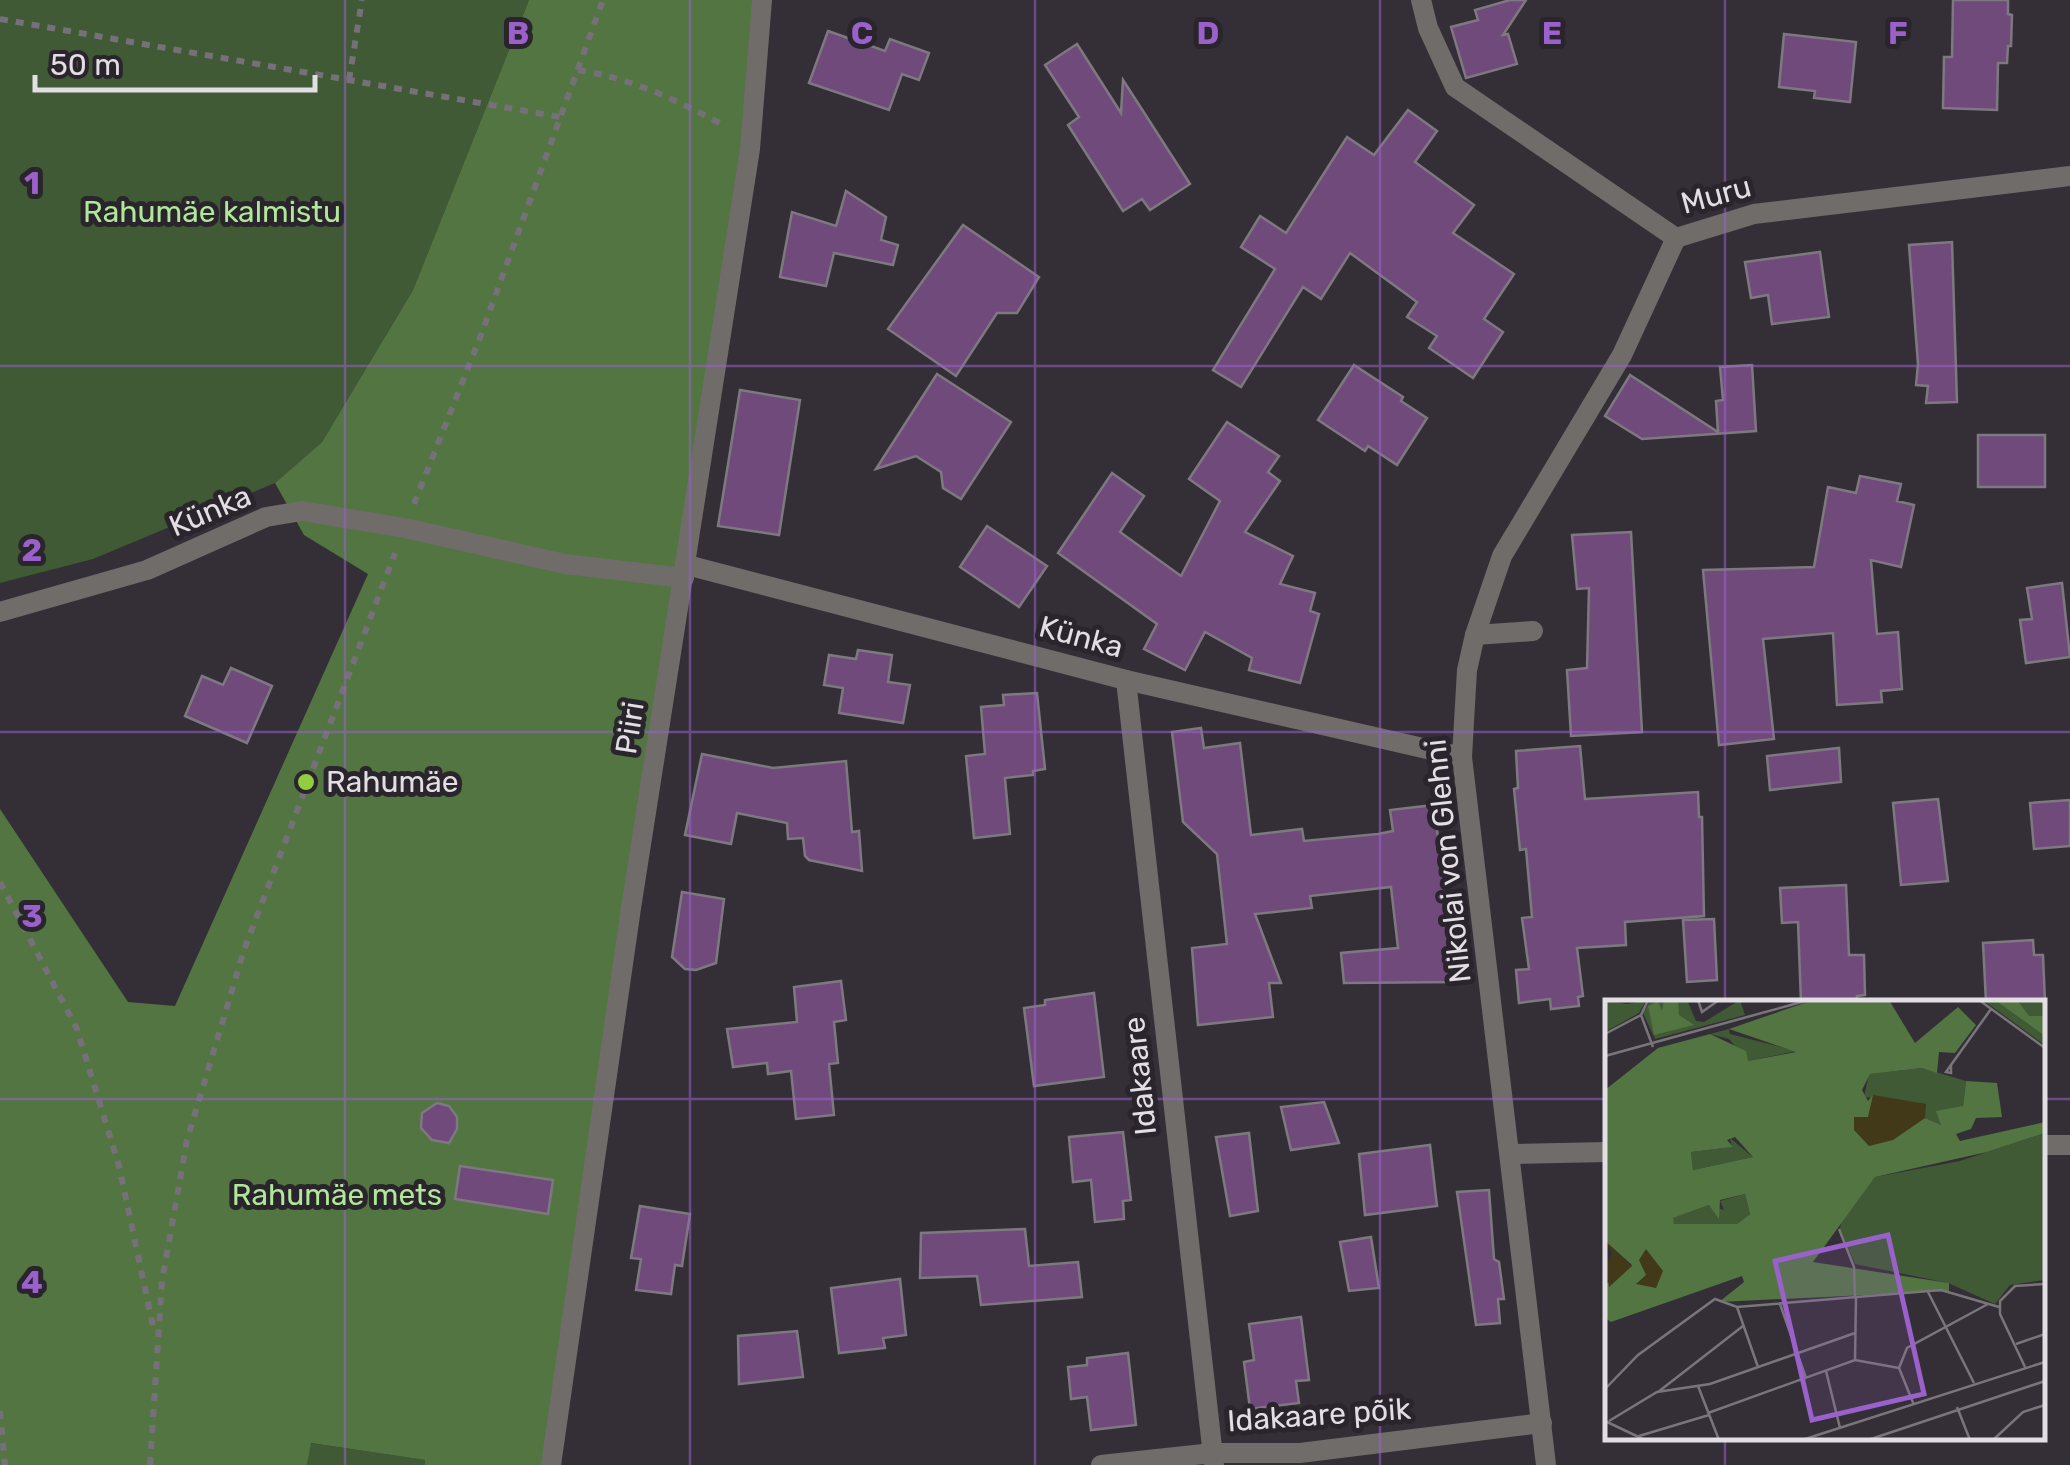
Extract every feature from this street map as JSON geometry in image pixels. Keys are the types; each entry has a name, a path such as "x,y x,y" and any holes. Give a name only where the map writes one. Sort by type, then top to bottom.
{"street":[{"name":"Piiri","path":"551,1465 631,908 751,136 762,0"},
{"name":"Muru","path":"1421,0 1428,28 1455,86 1676,238 1754,214 2070,176"},
{"name":"Nikolai von Glehni","path":"1546,1465 1462,757 1467,670 1502,556 1622,356 1676,238"},
{"name":"Künka","path":"0,612 147,570 266,517 302,512 405,528 566,564 686,571 1126,680 1462,757"},
{"path":"1475,635 1532,630"},
{"name":"Idakaare","path":"1126,680 1213,1459"},
{"path":"1511,1154 1605,1152"},
{"name":"Idakaare põik","path":"1101,1465 1300,1453 1542,1423"}],"path":[{"path":"349,80 362,0"},
{"path":"150,1465 162,1281 187,1140 244,950 604,0"},
{"path":"0,19 560,118"},
{"path":"578,70 618,76 751,136"},
{"path":"0,882 78,1029 119,1166 156,1337"},
{"path":"0,1411 5,1465"}],"green space":[{"name":"Rahumäe kalmistu","path":"0,0 529,0 413,290 322,442 275,483 93,559 0,583"},
{"name":"Rahumäe mets","path":"529,0 762,0 551,1465 425,1465 425,1460 311,1443 307,1465 0,1465 0,809 128,1002 175,1006 368,574 304,535 275,483 322,442 413,290"},
{"path":"310,1443 426,1460 425,1465 307,1465"}],"building":[{"path":"1510,0 1526,0 1503,35 1508,34 1517,64 1466,78 1451,27 1478,20 1475,10"},
{"path":"1953,0 2008,0 2008,14 2012,15 2011,46 2007,63 1998,63 1997,110 1943,108 1944,57 1952,57"},
{"path":"828,31 885,51 890,39 929,53 919,80 902,74 889,110 809,83"},
{"path":"1784,34 1856,42 1850,102 1814,98 1815,91 1779,87"},
{"path":"1077,44 1121,113 1123,80 1190,184 1150,210 1142,199 1123,211 1068,125 1079,117 1045,65"},
{"path":"1408,110 1437,131 1415,162 1474,205 1453,233 1514,274 1484,319 1503,332 1473,378 1429,348 1437,336 1407,317 1417,302 1350,253 1321,299 1303,287 1241,387 1213,370 1275,269 1241,247 1260,216 1286,233 1347,137 1374,155"},
{"path":"846,191 886,217 881,240 898,245 893,265 834,253 826,286 780,277 792,212 836,226"},
{"path":"963,225 1039,277 1017,313 997,313 956,376 888,329"},
{"path":"1952,242 1957,402 1926,403 1928,386 1916,385 1918,364 1909,245"},
{"path":"1820,252 1829,317 1772,324 1768,295 1751,298 1745,262"},
{"path":"1354,365 1427,418 1397,465 1368,446 1365,451 1318,420"},
{"path":"1752,365 1756,431 1642,439 1605,416 1630,375 1718,432 1716,401 1723,400 1720,367"},
{"path":"937,374 1011,422 961,499 943,488 941,472 916,456 876,469"},
{"path":"740,390 800,400 779,535 718,526"},
{"path":"1227,422 1279,456 1268,472 1280,481 1245,532 1293,556 1280,584 1315,593 1310,611 1319,614 1300,683 1249,670 1252,658 1205,632 1185,670 1144,649 1157,624 1058,553 1112,473 1144,496 1120,532 1181,576 1220,501 1189,479"},
{"path":"1978,435 2045,435 2045,487 1978,487"},
{"path":"1860,476 1901,484 1897,501 1914,505 1901,567 1871,560 1877,634 1898,632 1902,689 1881,691 1882,702 1837,705 1833,633 1763,639 1774,739 1719,745 1703,570 1814,567 1828,487 1856,493"},
{"path":"987,526 1047,566 1019,607 960,567"},
{"path":"1631,532 1642,732 1571,736 1567,670 1587,668 1589,588 1577,589 1572,535"},
{"path":"2062,583 2070,657 2026,663 2020,620 2032,619 2027,588"},
{"path":"858,650 892,655 888,682 910,685 903,723 839,713 843,688 824,685 829,655 856,659"},
{"path":"231,668 272,686 247,743 185,716 202,676 223,685"},
{"path":"1037,693 1045,769 1033,771 1033,775 1005,778 1010,834 974,838 966,756 985,754 981,707 1004,705 1003,695"},
{"path":"1201,728 1204,748 1240,743 1251,835 1302,829 1304,841 1378,834 1393,831 1390,810 1434,805 1456,982 1344,983 1341,953 1398,948 1391,887 1310,896 1312,908 1255,914 1281,983 1269,983 1273,1017 1198,1025 1192,948 1227,944 1217,854 1183,822 1172,732"},
{"path":"1580,746 1585,799 1698,792 1704,916 1625,922 1626,945 1577,948 1583,996 1578,997 1579,1006 1551,1009 1550,999 1519,1003 1516,970 1529,969 1522,918 1532,917 1526,849 1520,850 1514,789 1518,788 1516,751"},
{"path":"1839,748 1841,782 1770,790 1767,756"},
{"path":"702,754 773,768 846,761 852,832 859,831 862,871 809,860 803,838 788,839 787,823 737,813 731,844 685,835"},
{"path":"1938,799 1948,881 1901,885 1893,803"},
{"path":"2070,800 2070,846 2034,849 2030,803"},
{"path":"1846,885 1849,955 1864,955 1865,995 1857,996 1857,1000 1801,1000 1798,922 1782,923 1780,888"},
{"path":"682,892 724,899 716,963 696,970 685,969 672,957"},
{"path":"1714,919 1717,980 1687,982 1683,920"},
{"path":"2033,940 2034,955 2043,955 2045,1000 1986,1000 1983,943"},
{"path":"841,981 846,1020 834,1022 838,1063 829,1064 834,1115 796,1119 791,1071 768,1074 767,1063 733,1067 727,1029 797,1022 794,987"},
{"path":"1094,993 1104,1077 1034,1086 1024,1008 1045,1005 1045,1000"},
{"path":"1324,1102 1339,1143 1291,1150 1281,1107"},
{"path":"437,1103 449,1106 457,1117 457,1129 449,1143 432,1140 421,1128 422,1113"},
{"path":"1123,1132 1131,1200 1123,1201 1124,1219 1095,1222 1091,1180 1073,1182 1069,1137"},
{"path":"1249,1133 1258,1211 1230,1216 1216,1137"},
{"path":"1430,1145 1437,1206 1365,1215 1359,1154"},
{"path":"460,1166 553,1180 548,1214 455,1199"},
{"path":"1489,1190 1494,1259 1499,1262 1504,1299 1498,1299 1500,1323 1476,1325 1457,1192"},
{"path":"640,1206 690,1214 682,1266 675,1265 671,1294 636,1290 641,1259 631,1258"},
{"path":"1025,1229 1029,1266 1078,1262 1082,1297 981,1305 977,1276 920,1278 921,1233"},
{"path":"1371,1237 1379,1288 1349,1291 1340,1242"},
{"path":"900,1279 906,1335 883,1338 885,1348 839,1353 831,1288"},
{"path":"1301,1317 1309,1380 1296,1381 1299,1403 1250,1409 1244,1362 1254,1360 1249,1324"},
{"path":"797,1331 803,1377 739,1384 738,1336"},
{"path":"1128,1353 1136,1425 1091,1430 1087,1397 1071,1399 1068,1367 1087,1365 1087,1358"}],"place":[{"name":"Rahumäe","path":"306,782"}]}
